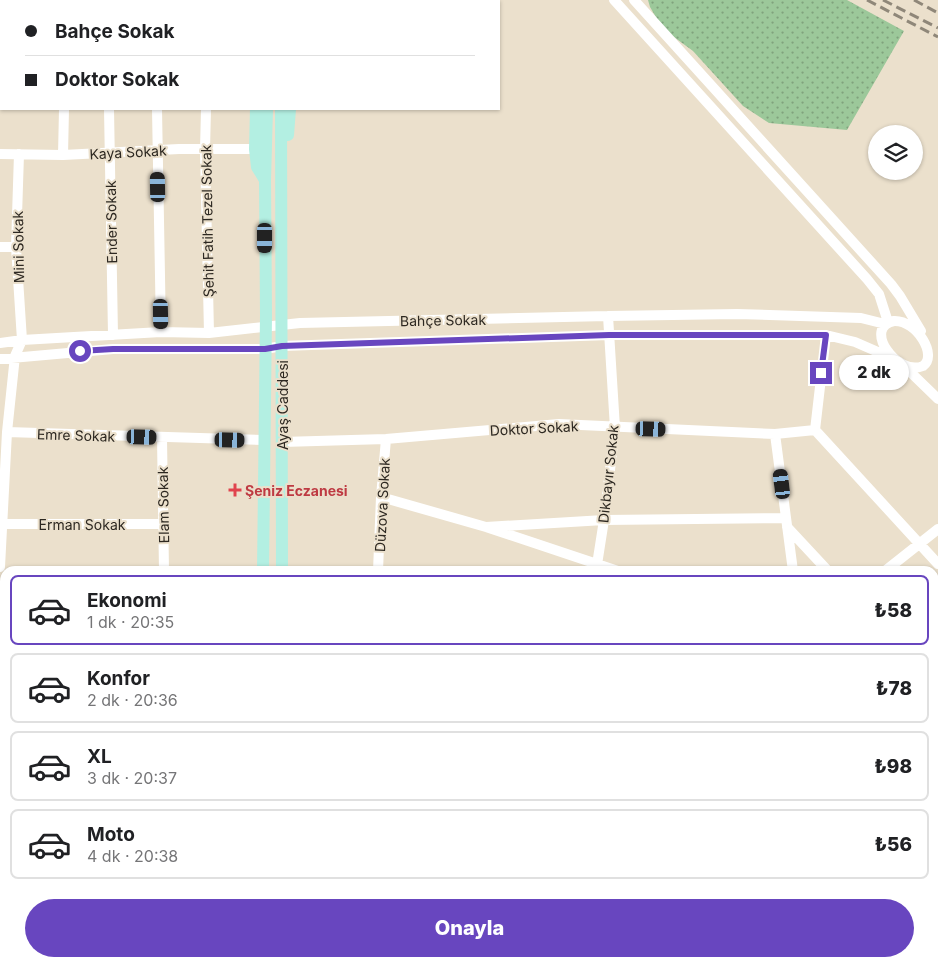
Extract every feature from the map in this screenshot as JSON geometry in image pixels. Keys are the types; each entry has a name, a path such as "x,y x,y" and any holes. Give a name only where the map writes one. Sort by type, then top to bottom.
{"main road":[{"path":"256,110 255,149 257,167 265,180"},
{"name":"Ayaş Caddesi","path":"263,566 267,110"},
{"path":"280,179 281,110"},
{"path":"280,179 286,161 290,110"},
{"name":"Ayaş Caddesi","path":"280,179 282,566"}],"street":[{"path":"634,0 900,296 921,331 935,348 931,360 925,366 909,367 898,361"},
{"path":"643,0 644,11"},
{"path":"613,1 867,279 879,294 887,323"},
{"path":"63,155 64,110"},
{"name":"Ender Sokak","path":"109,110 113,335"},
{"path":"157,110 161,332"},
{"name":"Şehit Fatih Tezel Sokak","path":"206,110 205,150 209,333"},
{"name":"Kaya Sokak","path":"0,154 63,155 157,150 255,149"},
{"name":"Mini Sokak","path":"18,154 16,247 22,340"},
{"path":"0,247 16,247"},
{"name":"Bahçe Sokak","path":"0,343 161,332 209,333 300,323 608,316 746,314 861,318 887,323"},
{"name":"Dikbayır Sokak","path":"597,566 615,428 608,316"},
{"path":"921,331 903,322 887,323 882,329 882,342 887,352 938,399"},
{"name":"Bahçe Sokak","path":"0,359 15,356 113,349 265,349 282,346 609,335 826,335 855,342 898,361"},
{"path":"826,335 815,430 938,564"},
{"path":"0,566 1,524 15,356 22,340"},
{"name":"Doktor Sokak","path":"282,442 386,439 559,424 775,434 815,430"},
{"name":"Emre Sokak","path":"8,432 264,440"},
{"path":"775,434 792,566"},
{"name":"Elam Sokak","path":"162,438 164,566"},
{"name":"Düzova Sokak","path":"378,566 386,439"},
{"path":"381,497 486,527 592,566"},
{"path":"486,527 604,520 786,522 824,566"},
{"name":"Erman Sokak","path":"1,524 163,524"},
{"path":"891,566 938,529"}],"green space":[{"path":"648,0 847,0 904,31 847,130 769,123 743,106 693,51 663,29"}],"railway":[{"path":"867,0 938,37"},
{"path":"883,0 938,28"},
{"path":"914,0 938,13"}],"place":[{"name":"Şeniz Eczanesi","path":"235,490"}],"route":[{"path":"80,351 113,349 265,349 282,346 535,339 609,335 826,335 821,373"}]}
